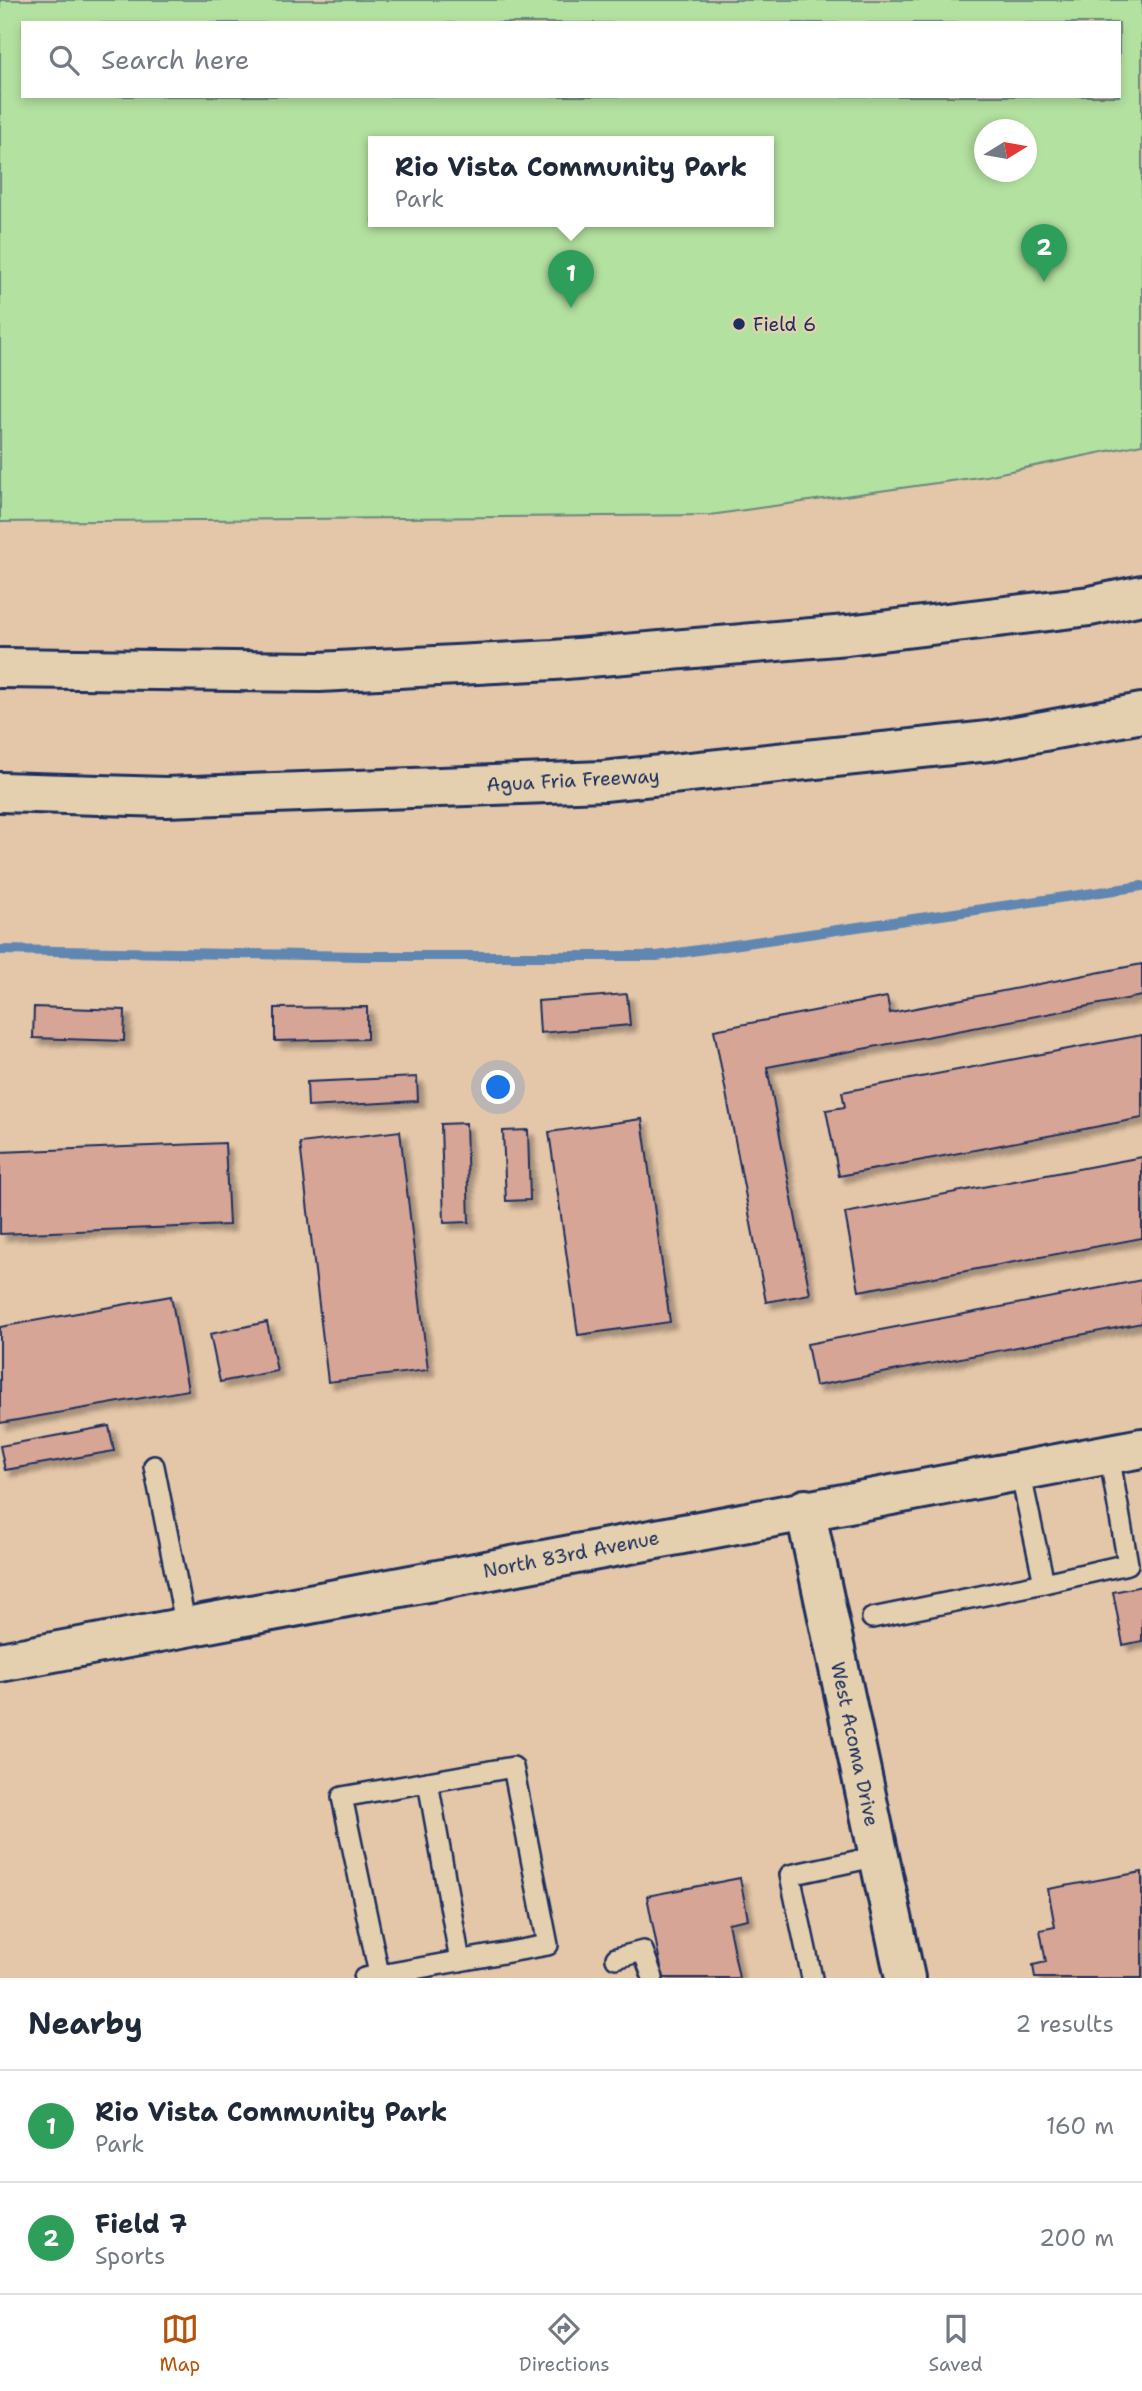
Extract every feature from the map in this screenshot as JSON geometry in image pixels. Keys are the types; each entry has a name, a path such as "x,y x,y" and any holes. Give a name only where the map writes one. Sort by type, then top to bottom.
{"main road":[{"path":"0,668 319,672 554,660 846,635 1090,606 1142,595"},
{"name":"Agua Fria Freeway","path":"0,792 166,797 604,781 989,741 1142,713"},
{"name":"North 83rd Avenue","path":"0,1662 1125,1451"},
{"name":"West Acoma Drive","path":"805,1509 905,1978"}],"lane":[{"path":"872,1618 1128,1564 1135,1555 1125,1451"},
{"path":"154,1466 186,1627"},
{"path":"1020,1471 1044,1583"},
{"path":"513,1767 548,1945 372,1976 342,1797 428,1782 513,1767"},
{"path":"428,1782 460,1961"},
{"path":"812,1978 790,1875 879,1856"},
{"path":"615,1958 643,1951 653,1978"}],"green space":[{"path":"0,0 1142,0 1142,444 986,476 710,515 0,522"}],"building":[{"path":"1142,964 1142,996 767,1067 810,1294 766,1302 714,1030 887,997 890,1013"},
{"path":"627,994 630,1025 540,1033 538,1001"},
{"path":"34,1007 125,1010 124,1041 33,1038"},
{"path":"367,1007 367,1039 275,1041 275,1008"},
{"path":"1142,1035 1142,1118 839,1176 826,1110 845,1107 842,1092"},
{"path":"417,1077 418,1101 308,1107 307,1082"},
{"path":"642,1119 670,1322 578,1335 549,1132"},
{"path":"466,1123 469,1222 444,1223 441,1124"},
{"path":"528,1130 530,1200 506,1201 503,1131"},
{"path":"400,1131 428,1370 328,1382 300,1143"},
{"path":"225,1143 229,1225 0,1234 0,1152"},
{"path":"1142,1157 1142,1238 859,1291 845,1213"},
{"path":"1142,1280 1142,1323 815,1386 807,1344"},
{"path":"171,1296 188,1390 0,1423 0,1327"},
{"path":"267,1322 277,1371 220,1382 210,1334"},
{"path":"109,1426 114,1451 5,1470 0,1446"},
{"path":"1142,1586 1142,1641 1123,1645 1113,1592"},
{"path":"1142,1872 1142,1978 1035,1978 1033,1965 1046,1962 1040,1930 1055,1927 1048,1889"},
{"path":"740,1878 748,1919 728,1923 739,1978 663,1978 647,1896"}],"waterway":[{"path":"0,950 363,956 657,956 1142,886"}],"place":[{"name":"Field 7","path":"1044,282"},
{"name":"Rio Vista Community Park","path":"571,308"},
{"name":"Field 6","path":"739,324"}]}
